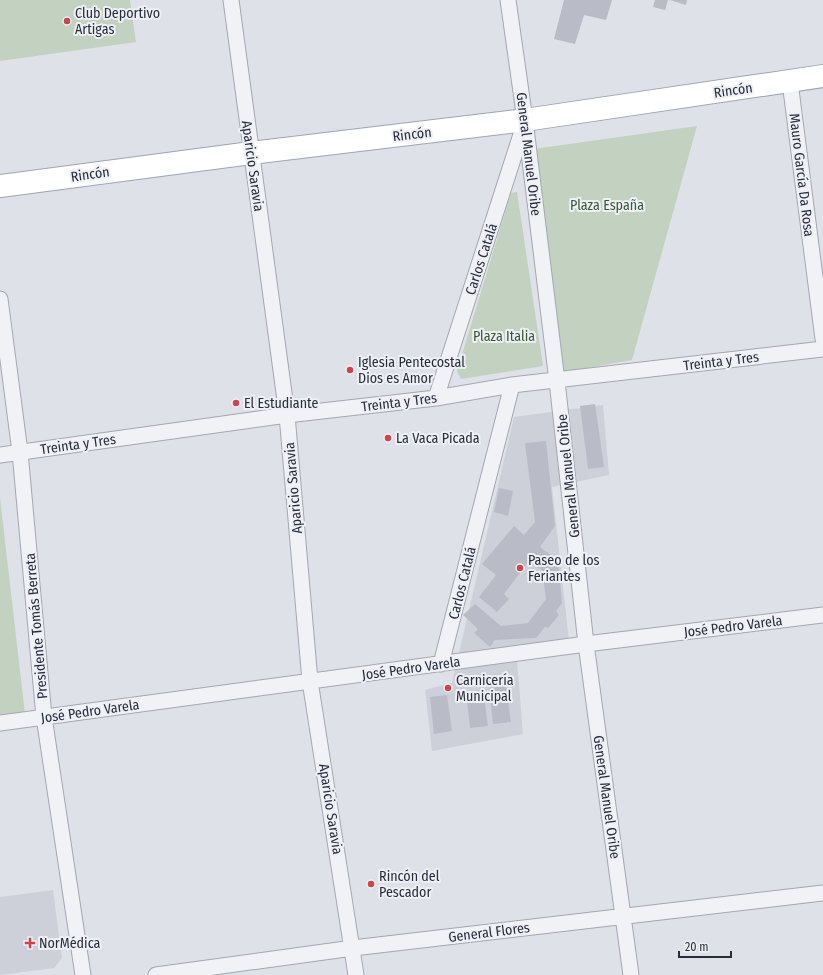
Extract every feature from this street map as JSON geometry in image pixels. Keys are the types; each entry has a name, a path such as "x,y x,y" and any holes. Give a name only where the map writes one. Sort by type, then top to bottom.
{"main road":[{"name":"Rincón","path":"0,186 251,153 525,120 823,76"}],"street":[{"name":"Aparicio Saravia","path":"231,0 287,415 310,681 353,948 356,975"},
{"name":"General Manuel Oribe","path":"508,0 525,120 557,381 586,644 631,975"},
{"name":"Mauro García Da Rosa","path":"790,82 823,339"},
{"name":"Carlos Catalá","path":"436,398 525,120"},
{"name":"Presidente Tomás Berreta","path":"0,299 20,452 44,717 83,975"},
{"name":"Treinta y Tres","path":"0,454 287,415 436,398 512,385 557,381 823,349"},
{"name":"Carlos Catalá","path":"441,664 512,385"},
{"name":"José Pedro Varela","path":"0,723 586,644 823,615"},
{"name":"General Flores","path":"156,975 353,948 624,915 823,893"}],"shaded area":[{"name":"Paseo de los Feriantes","path":"603,405 609,475 552,487 570,650 517,660 523,734 432,751 425,690 452,683 514,417"},
{"name":"NorMédica","path":"53,890 62,958 54,968 0,975 0,897"}],"green space":[{"name":"Club Deportivo Artigas","path":"0,0 130,0 136,42 0,61"},
{"name":"Plaza España","path":"697,126 632,360 564,372 534,149"},
{"name":"Plaza Italia","path":"517,192 543,366 461,379 457,371 511,193"},
{"path":"0,498 25,714 0,716"}],"building":[{"path":"564,0 612,0 606,20 584,15 575,44 554,39"},
{"path":"655,0 668,0 665,10 653,7"},
{"path":"670,0 687,0 686,5"},
{"path":"595,404 604,467 588,469 580,406"},
{"path":"546,441 555,526 540,547 558,560 562,603 556,611 559,615 548,628 545,627 536,638 495,640 490,647 474,633 478,629 463,615 475,604 501,626 528,623 546,599 542,570 529,561 504,594 509,599 497,612 479,597 496,575 482,564 514,526 524,535 535,522 525,443"},
{"path":"499,488 513,491 508,516 494,512"},
{"path":"506,686 511,722 493,724 489,688"},
{"path":"483,690 488,726 470,728 466,692"},
{"path":"447,695 452,731 434,734 430,697"}],"place":[{"name":"Club Deportivo Artigas","path":"67,21"},
{"name":"Iglesia Pentecostal Dios es Amor","path":"350,370"},
{"name":"El Estudiante","path":"236,403"},
{"name":"La Vaca Picada","path":"388,438"},
{"name":"Paseo de los Feriantes","path":"520,568"},
{"name":"Carnicería Municipal","path":"448,688"},
{"name":"Rincón del Pescador","path":"371,884"},
{"name":"NorMédica","path":"30,943"}]}
